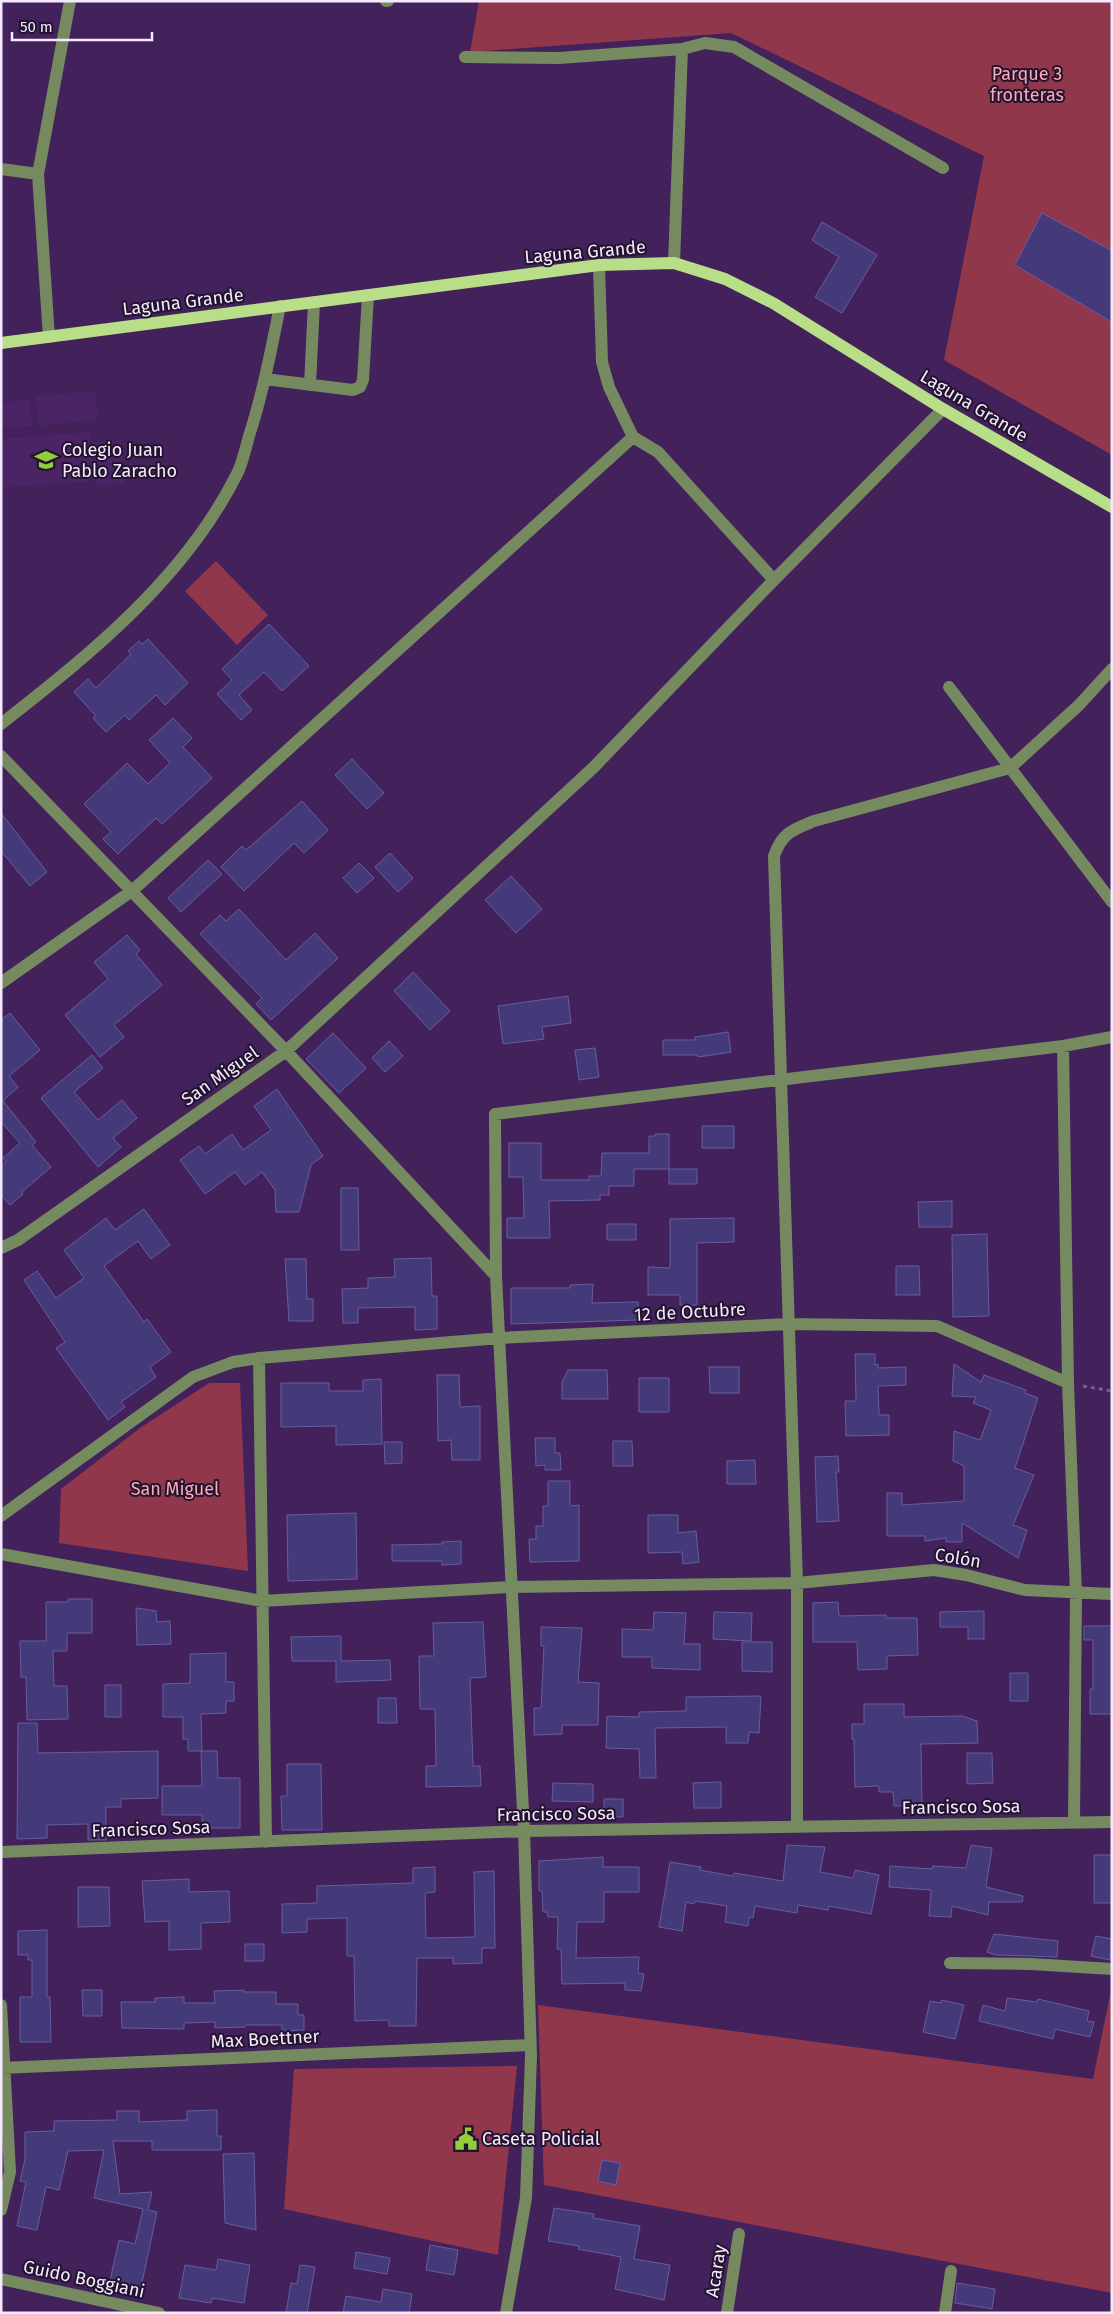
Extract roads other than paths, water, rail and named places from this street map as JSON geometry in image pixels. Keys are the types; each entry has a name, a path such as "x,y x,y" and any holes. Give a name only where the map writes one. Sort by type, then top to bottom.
{"main road":[{"name":"Laguna Grande","path":"1,343 599,265 674,263 725,279 773,304 943,409 1112,507"}],"street":[{"path":"49,337 38,174 70,1"},
{"path":"464,57 559,58 682,50 705,44 734,47 943,168"},
{"path":"674,263 682,50"},
{"path":"1,169 38,174"},
{"path":"599,265 602,362 609,387 633,437 658,452 672,466 774,580"},
{"path":"266,379 353,390 360,387 363,380 368,295"},
{"path":"310,384 314,302"},
{"path":"1,724 53,684 133,614 202,532 238,471 262,395 280,306"},
{"name":"San Miguel","path":"1,1248 26,1234 286,1051 594,767 774,580 943,409"},
{"path":"1,983 133,890 633,437"},
{"path":"797,1827 798,1582 774,856 779,842 792,830 814,821 1010,768 1079,705 1112,668"},
{"path":"949,687 1112,902"},
{"path":"1,756 133,890 496,1276"},
{"path":"506,2313 526,2198 530,2045 524,1831 496,1276 494,1114 781,1078 1063,1046 1112,1037"},
{"path":"1063,1046 1068,1383 1076,1594 1074,1822"},
{"name":"12 de Octubre","path":"1,1516 193,1377 233,1362 259,1358 500,1338 789,1324 937,1326 1068,1383"},
{"path":"259,1358 266,1842"},
{"name":"Colón","path":"1,1554 262,1601 512,1587 798,1582 934,1570 966,1575 1025,1590 1076,1594 1112,1594"},
{"name":"Francisco Sosa","path":"1,1852 524,1831 1112,1822"},
{"path":"950,1963 1030,1964 1112,1969"},
{"path":"1,2005 10,2172 1,2210"},
{"name":"Max Boettner","path":"3,2068 530,2045"},
{"name":"Acaray","path":"727,2313 739,2234"},
{"path":"945,2313 951,2271"},
{"name":"Guido Boggiani","path":"1,2279 159,2313"}],"place":[{"name":"Colegio Juan Pablo Zaracho","path":"46,460"},
{"name":"Caseta Policial","path":"466,2139"}],"park label":[{"name":"Parque 3 fronteras","path":"1027,84"}]}
